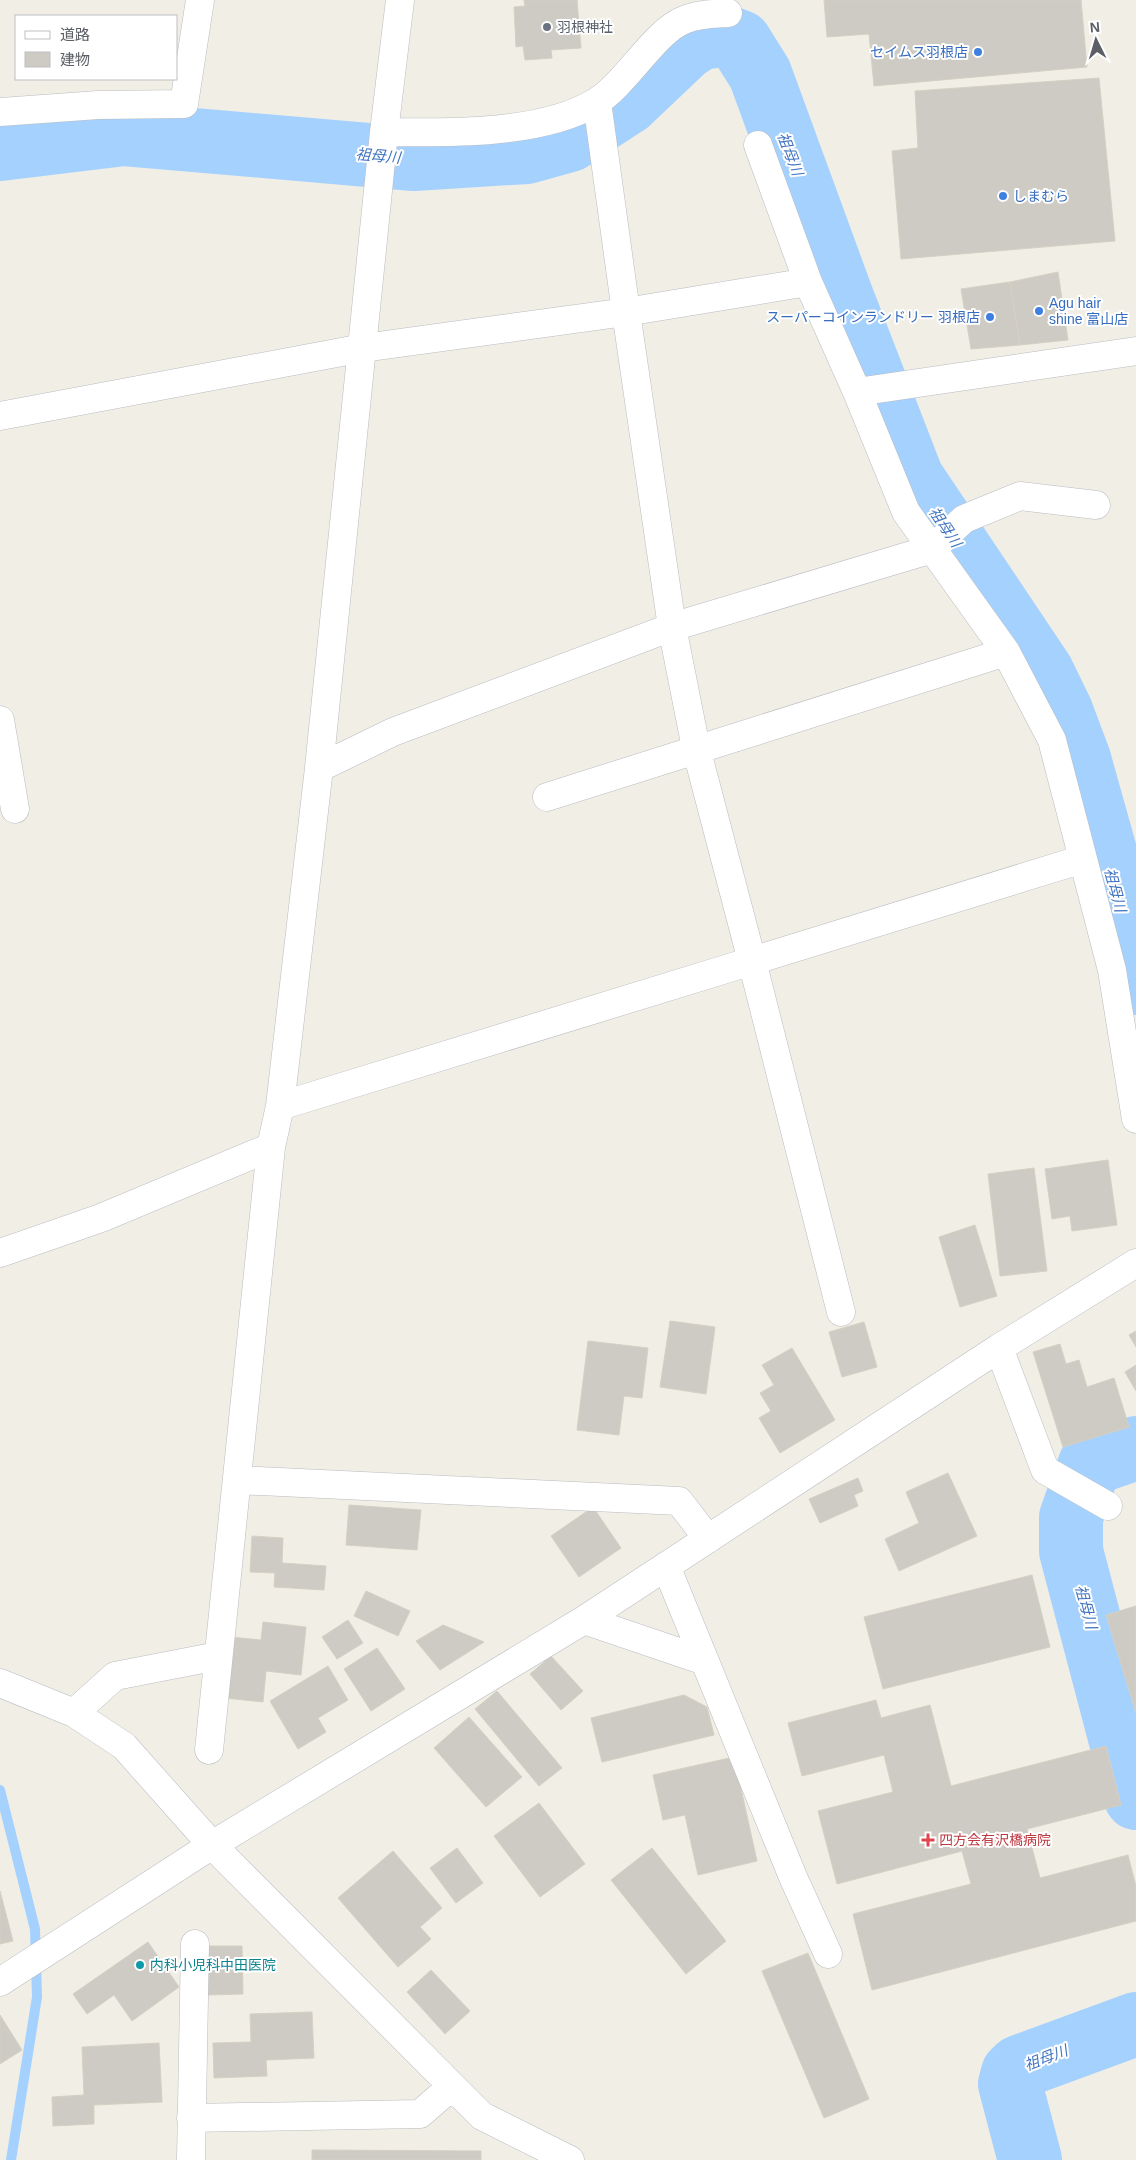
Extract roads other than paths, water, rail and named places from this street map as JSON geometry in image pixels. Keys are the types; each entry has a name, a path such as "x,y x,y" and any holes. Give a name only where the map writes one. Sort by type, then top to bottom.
{"street":[{"path":"0,112 98,105 184,104 200,0"},
{"path":"209,1750 272,1147 280,1106 319,768 384,132 400,0"},
{"path":"384,132 434,133 536,125 555,120 596,102 632,70 664,33 682,20 702,15 728,13"},
{"path":"596,102 672,627 696,748 841,1312"},
{"path":"758,146 808,282 857,392 906,512 1006,652 1052,740 1112,970 1136,1119"},
{"path":"0,416 363,348 626,312 808,282"},
{"path":"857,392 1136,351"},
{"path":"319,768 393,732 672,627 932,549 964,519 1020,496 1096,505"},
{"path":"547,797 696,748 1006,652"},
{"path":"0,720 15,809"},
{"path":"280,1106 1083,858"},
{"path":"0,1253 101,1218 272,1147"},
{"path":"0,1982 212,1846 584,1620 1000,1348 1136,1263"},
{"path":"1000,1348 1045,1470 1108,1506"},
{"path":"237,1480 679,1501 708,1539"},
{"path":"666,1566 794,1877 828,1954"},
{"path":"584,1620 705,1661"},
{"path":"74,1713 115,1676 218,1656"},
{"path":"0,1684 74,1713 124,1746 212,1846 482,2116 570,2160"},
{"path":"191,2160 194,1944"},
{"path":"191,2118 420,2114 451,2086"}],"waterway":[{"name":"祖母川","path":"0,149 124,134 414,159 527,152 570,140 627,103 685,48 700,38 722,35 740,42 760,74 841,295 912,478 1042,672 1061,711 1079,759 1123,916 1136,983"},
{"name":"祖母川","path":"1136,1448 1090,1464 1071,1517 1071,1551 1136,1798"},
{"path":"0,1790 35,1929 37,1997 11,2160"},
{"name":"祖母川","path":"1030,2160 1010,2084 1013,2073 1019,2067 1136,2024"}],"place":[{"name":"羽根神社","path":"547,27"},
{"name":"セイムス羽根店","path":"978,52"},
{"name":"しまむら","path":"1003,196"},
{"name":"Agu hair shine 富山店","path":"1039,311"},
{"name":"スーパーコインランドリー 羽根店","path":"990,317"},
{"name":"四方会有沢橋病院","path":"928,1840"},
{"name":"内科小児科中田医院","path":"140,1965"}]}
